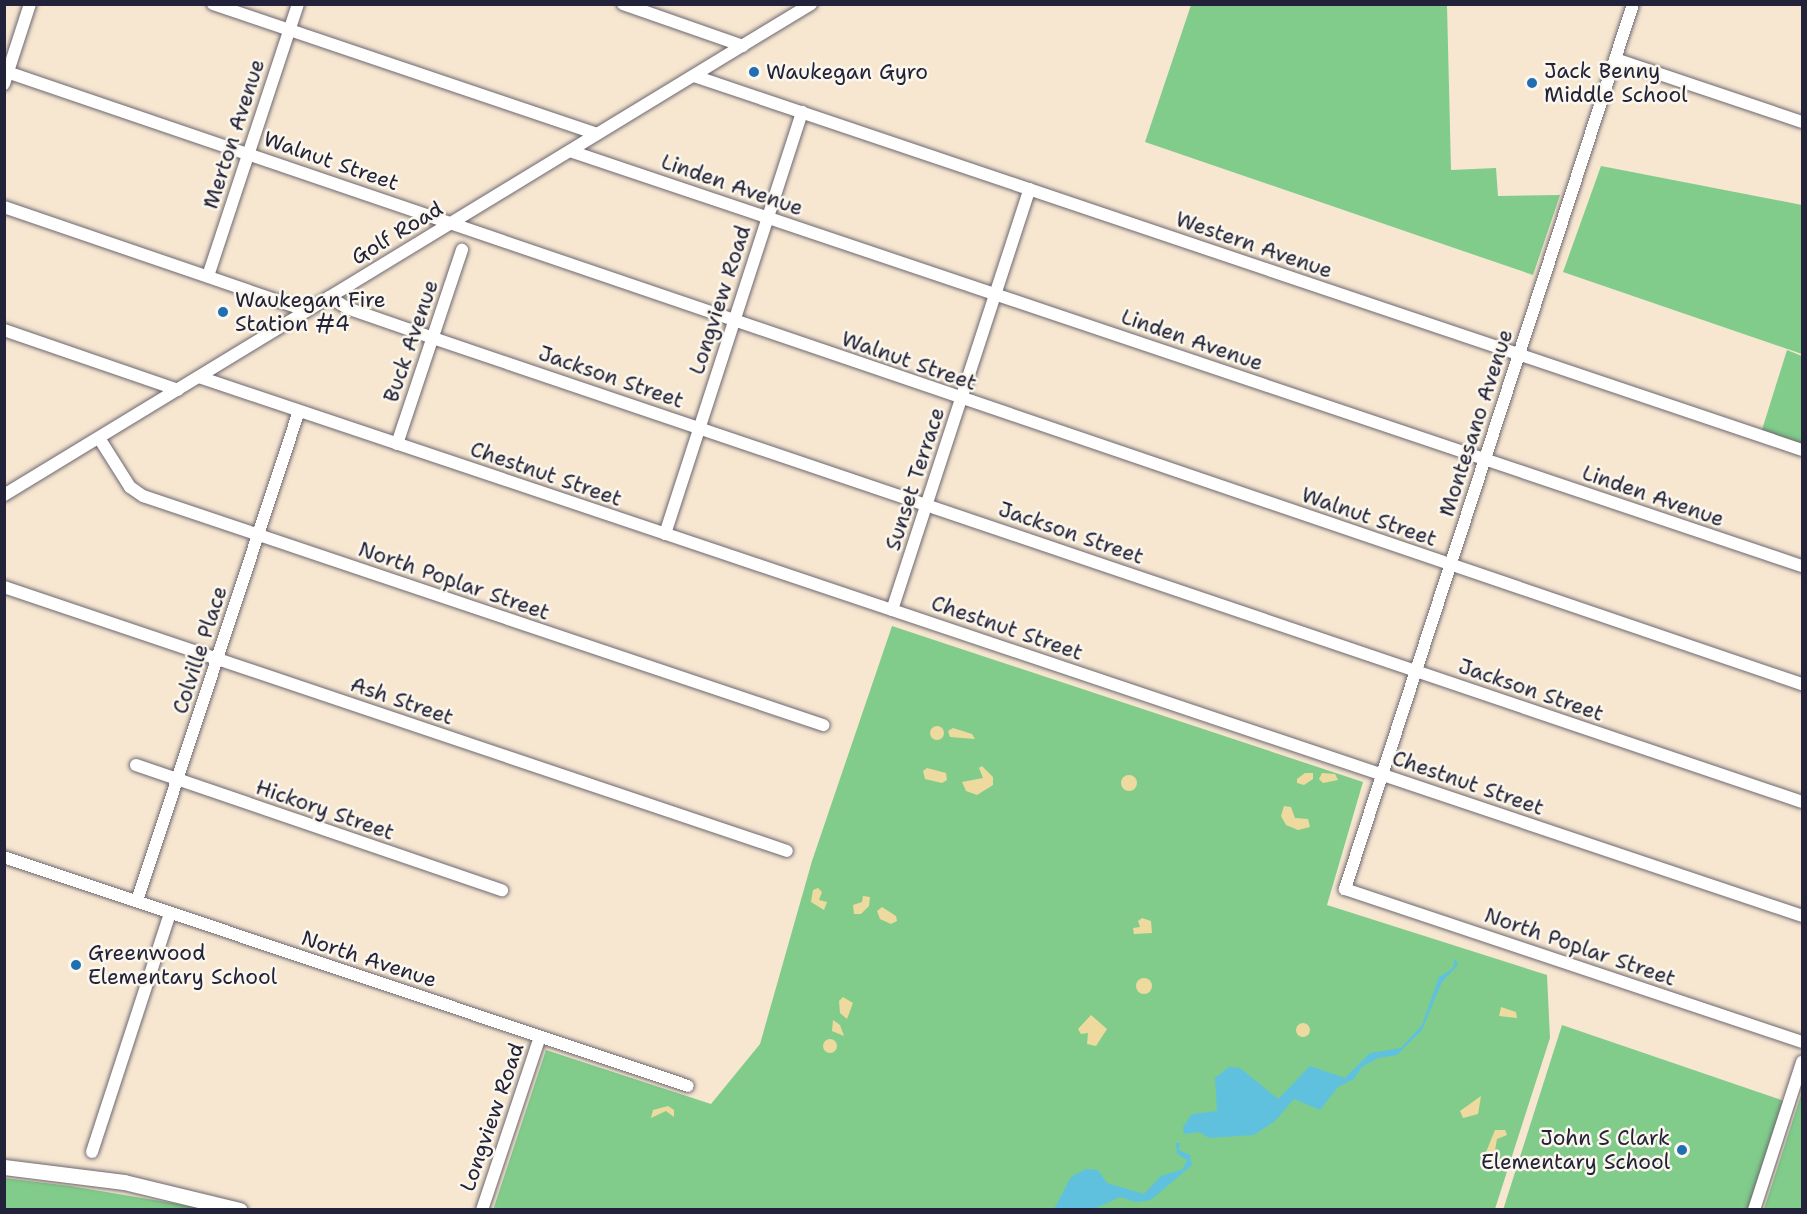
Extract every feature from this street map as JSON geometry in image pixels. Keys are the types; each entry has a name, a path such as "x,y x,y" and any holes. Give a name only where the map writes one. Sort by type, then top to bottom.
{"main road":[{"path":"4,1167 124,1182 240,1209"}],"street":[{"path":"6,76 30,4"},
{"path":"213,4 597,134"},
{"name":"Merton Avenue","path":"208,276 298,4"},
{"path":"623,4 742,46"},
{"name":"Golf Road","path":"4,495 811,4"},
{"name":"Montesano Avenue","path":"1345,889 1633,4"},
{"path":"1615,59 1803,122"},
{"name":"Walnut Street","path":"6,76 248,153 734,322 1803,684"},
{"name":"Western Avenue","path":"694,76 1803,450"},
{"name":"Longview Road","path":"665,534 802,112"},
{"name":"Linden Avenue","path":"570,151 1803,567"},
{"name":"Sunset Terrace","path":"892,610 1030,189"},
{"path":"4,207 307,311"},
{"name":"Buck Avenue","path":"398,444 462,250"},
{"name":"Jackson Street","path":"329,297 346,308 433,338 1803,802"},
{"path":"4,330 178,390"},
{"name":"Chestnut Street","path":"199,377 1803,916"},
{"name":"Colville Place","path":"137,901 219,660 257,535 299,411"},
{"name":"North Poplar Street","path":"99,438 130,487 143,496 823,725"},
{"name":"Ash Street","path":"4,587 787,850"},
{"name":"Hickory Street","path":"136,765 502,890"},
{"name":"North Avenue","path":"4,856 688,1086"},
{"name":"North Poplar Street","path":"1345,889 1803,1042"},
{"path":"92,1152 170,913"},
{"name":"Longview Road","path":"482,1209 540,1037"},
{"path":"1754,1209 1803,1062"}],"green space":[{"path":"1191,5 1447,5 1451,170 1496,168 1498,196 1560,195 1533,275 1145,142"},
{"path":"1601,166 1802,205 1802,354 1563,272"},
{"path":"1787,350 1802,356 1802,446 1761,433"},
{"path":"892,626 1363,782 1327,905 1547,975 1550,1038 1495,1209 493,1210 546,1050 711,1104 760,1044 812,861"},
{"name":"John S Clark Elementary School","path":"1562,1025 1787,1102 1751,1209 1503,1210"},
{"path":"1802,1092 1802,1209 1764,1209"},
{"path":"4,1178 70,1186 208,1209 5,1209"}],"sand":[{"path":"934,726 940,726 944,733 940,740 934,740 930,736 930,730"},
{"path":"953,728 972,734 975,739 950,737 948,731"},
{"path":"982,766 993,777 993,785 977,795 966,791 962,782 983,778 979,768"},
{"path":"927,768 946,773 947,780 942,783 925,779 923,771"},
{"path":"1305,773 1313,773 1313,779 1304,785 1297,783 1297,779"},
{"path":"1322,773 1335,774 1338,780 1323,783 1319,779"},
{"path":"1126,775 1132,775 1137,783 1135,789 1126,791 1121,786 1121,780"},
{"path":"1284,806 1291,807 1295,818 1308,819 1310,827 1298,830 1286,825 1281,816"},
{"path":"818,888 822,892 819,900 827,902 824,910 811,902 813,890"},
{"path":"863,896 870,897 869,906 861,914 854,914 853,905 862,902"},
{"path":"882,907 896,916 897,921 891,924 880,919 877,911"},
{"path":"1142,918 1151,921 1152,933 1134,934 1133,928 1140,927 1138,921"},
{"path":"1144,978 1152,986 1144,994 1136,986"},
{"path":"843,997 853,1003 847,1019 840,1013 839,1001"},
{"path":"1501,1007 1516,1012 1517,1018 1499,1016"},
{"path":"1091,1015 1107,1029 1096,1046 1087,1044 1088,1033 1081,1034 1078,1029"},
{"path":"833,1020 840,1025 844,1036 832,1031"},
{"path":"1303,1023 1308,1025 1310,1030 1308,1035 1303,1037 1298,1035 1296,1030 1298,1025"},
{"path":"827,1039 833,1039 837,1046 833,1053 827,1053 823,1049 823,1043"},
{"path":"1481,1096 1478,1114 1463,1118 1460,1111"},
{"path":"668,1106 674,1110 674,1117 666,1111 651,1118 653,1110"},
{"path":"1495,1130 1505,1130 1507,1135 1497,1139 1494,1156 1487,1161 1484,1157"}],"water":[{"path":"1455,958 1458,965 1442,982 1422,1030 1397,1055 1378,1058 1362,1067 1354,1079 1338,1087 1320,1110 1294,1099 1275,1121 1254,1135 1209,1138 1199,1132 1184,1134 1183,1127 1192,1114 1217,1111 1215,1078 1229,1067 1240,1068 1278,1099 1310,1066 1345,1078 1370,1053 1401,1048 1422,1025 1439,977 1453,968"},
{"path":"1176,1143 1180,1143 1179,1150 1190,1155 1192,1165 1151,1200 1136,1202 1120,1197 1096,1208 1054,1209 1071,1177 1086,1169 1098,1170 1107,1183 1144,1194 1161,1176 1183,1169 1187,1160 1177,1154"}],"place":[{"name":"Waukegan Gyro","path":"754,72"},
{"name":"Jack Benny Middle School","path":"1532,83"},
{"name":"Waukegan Fire Station #4","path":"223,312"},
{"name":"Greenwood Elementary School","path":"76,965"},
{"name":"John S Clark Elementary School","path":"1682,1150"}]}
